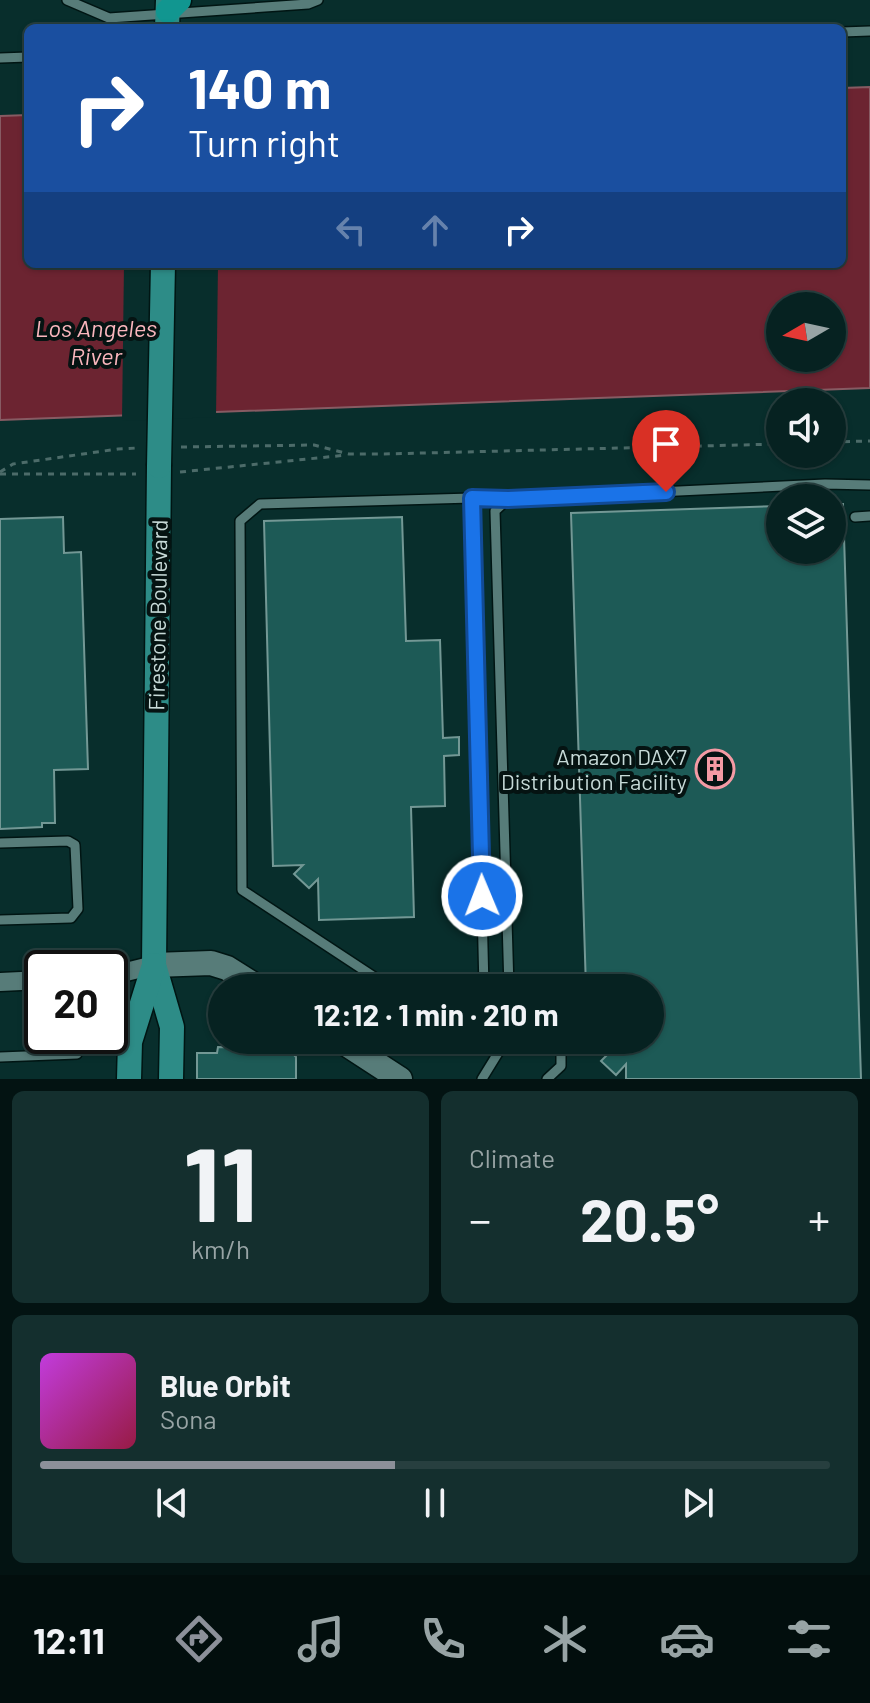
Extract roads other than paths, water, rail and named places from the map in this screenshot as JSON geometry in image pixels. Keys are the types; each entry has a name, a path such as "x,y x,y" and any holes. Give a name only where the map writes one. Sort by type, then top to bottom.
{"main road":[{"name":"Firestone Boulevard","path":"163,268 154,457 154,965 172,1027 171,1079"},
{"name":"Firestone Boulevard","path":"129,1079 130,1042 154,965"}],"street":[{"path":"128,972 154,965 211,963 237,974"},
{"path":"0,982 24,981"},
{"path":"362,1054 400,1079"}],"lane":[{"path":"67,0 109,18 170,11 308,4 318,0"},
{"path":"846,32 870,31"},
{"path":"0,58 24,57"},
{"path":"370,974 242,890 240,521 260,504 508,499 825,484 870,485"},
{"path":"472,498 484,974"},
{"path":"508,499 495,511 509,974"},
{"path":"855,517 870,516"},
{"path":"0,843 68,841 75,845 78,909 71,918 0,920"},
{"path":"0,1057 77,1054"},
{"path":"482,1079 497,1054"},
{"path":"547,1079 561,1066 561,1054"}],"water":[{"name":"Los Angeles River","path":"870,87 870,388 766,388 766,392 0,420 0,116 24,115 24,268 846,268 846,88"}],"place":[{"name":"Amazon DAX7 Distribution Facility","path":"715,769"}]}
